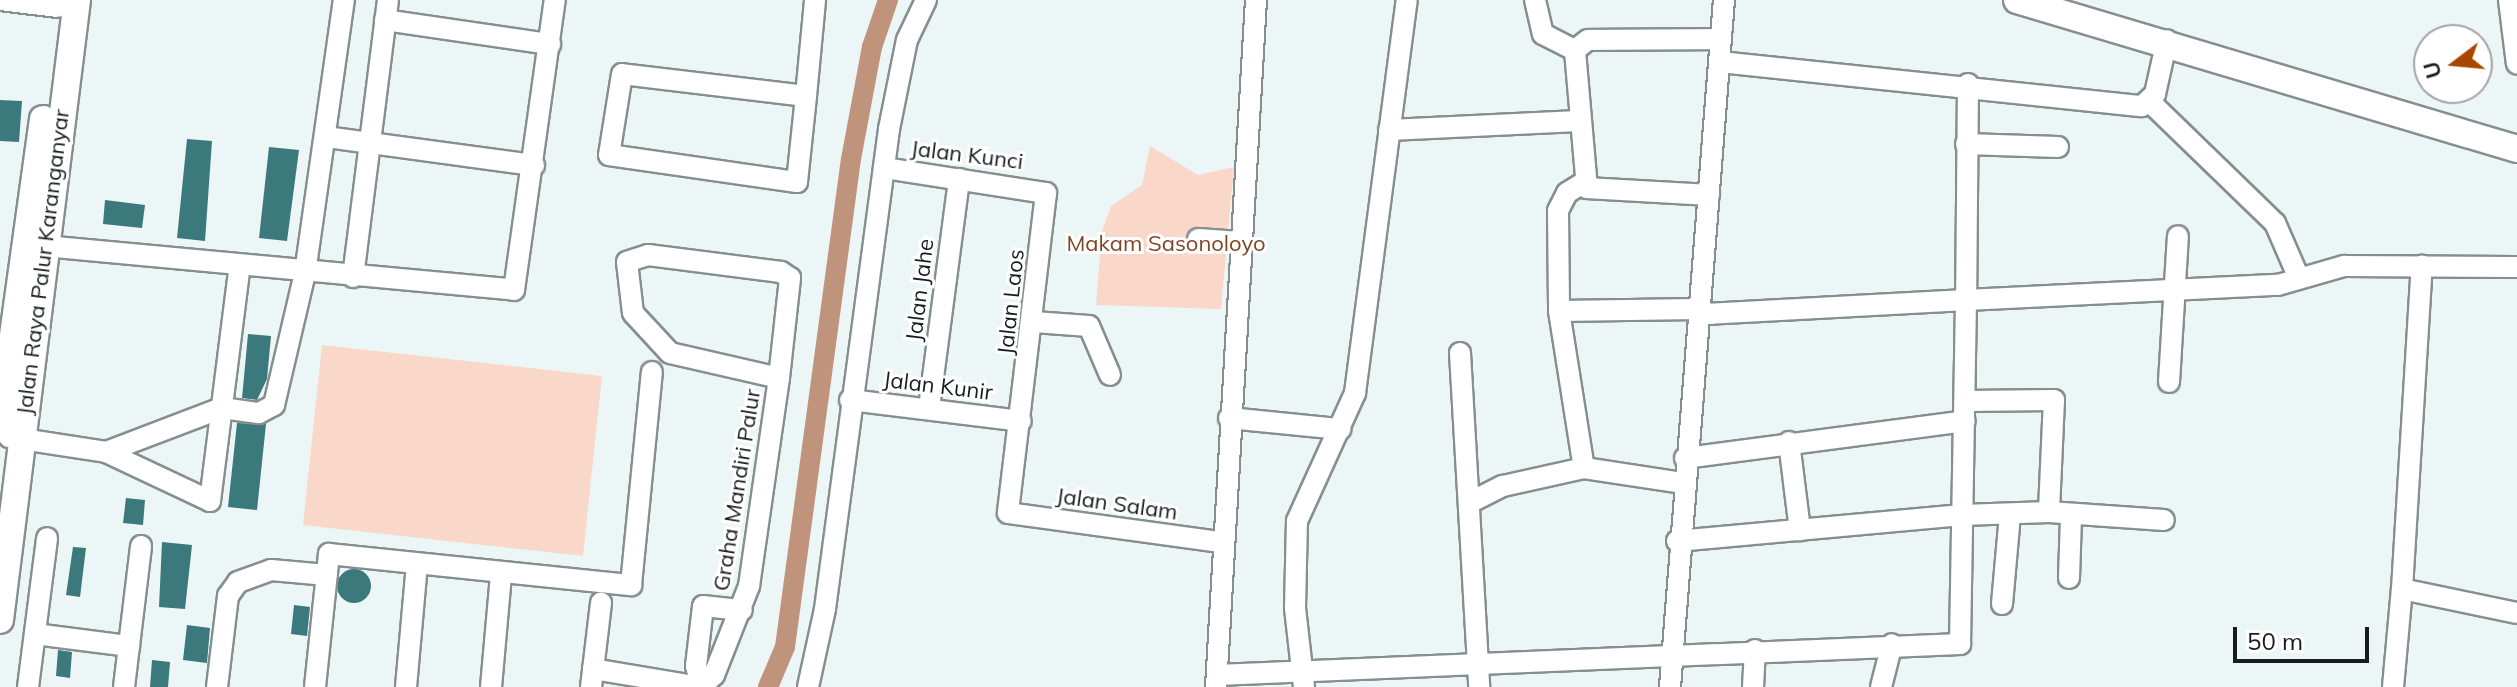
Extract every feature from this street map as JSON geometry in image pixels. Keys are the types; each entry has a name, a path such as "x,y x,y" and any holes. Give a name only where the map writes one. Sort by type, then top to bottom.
{"main road":[{"path":"2017,0 2167,40 2517,149"},
{"name":"Jalan Raya Palur Karanganyar","path":"0,620 7,435 16,320 34,246 65,2"}],"street":[{"path":"0,0 65,2"},
{"path":"106,452 222,408 259,413 274,405 305,273 344,0"},
{"path":"34,246 514,290 555,0"},
{"path":"806,96 622,74 609,155 797,182 806,96 815,0"},
{"path":"808,687 825,609 850,400 884,168 907,40 926,0"},
{"path":"1256,0 1220,542 1216,681 1302,680 1670,653 1960,644 1968,84"},
{"path":"1302,680 1297,521 1340,429 1359,369 1407,0"},
{"path":"1535,0 1543,34 1575,50"},
{"path":"1670,687 1677,541 1724,0"},
{"path":"2509,0 2517,64"},
{"path":"353,277 386,10 550,44"},
{"path":"1575,50 1588,40 1721,39"},
{"path":"2151,103 2167,40"},
{"path":"1575,50 1583,183 1595,192 1709,195"},
{"path":"1720,62 1968,84 2132,106 2151,103"},
{"path":"2151,103 2270,216 2303,275"},
{"path":"1389,130 1579,121"},
{"path":"326,137 534,165"},
{"path":"1966,144 2058,147"},
{"name":"Jalan Kunci","path":"884,168 1043,190"},
{"name":"Jalan Jahe","path":"929,408 959,179"},
{"path":"1583,183 1567,193 1558,211 1559,311 1584,468"},
{"name":"Jalan Laos","path":"1008,513 1034,322 1043,190"},
{"path":"2169,382 2178,236"},
{"path":"1198,239 1240,242"},
{"name":"Graha Mandiri Palur","path":"742,610 703,606 696,666 701,687 714,675 742,610 779,378 787,273 648,255 627,262 630,306 670,353 779,378"},
{"path":"7,435 106,452 210,501 240,265"},
{"path":"1559,311 1697,309 1710,314 2278,285 2303,275 2344,266 2517,267"},
{"path":"2393,687 2422,266"},
{"path":"1034,322 1089,326 1110,375"},
{"path":"1460,353 1479,687"},
{"path":"217,687 228,596 238,582 271,570 328,565 417,564 501,575 631,585 652,372"},
{"name":"Jalan Kunir","path":"850,400 1021,421"},
{"path":"1685,458 1965,411 2054,400 2049,512"},
{"path":"1229,418 1340,429"},
{"path":"1789,442 1800,530"},
{"path":"1469,503 1503,486 1584,468 1682,483"},
{"path":"1677,541 1962,515 2049,512 2071,518 2164,520"},
{"name":"Jalan Salam","path":"1008,513 1220,542"},
{"path":"2002,604 2010,514"},
{"path":"2069,578 2071,518"},
{"path":"28,687 47,538"},
{"path":"124,687 141,546"},
{"path":"406,687 417,564"},
{"path":"315,687 328,565"},
{"path":"491,687 501,575"},
{"path":"2402,589 2517,613"},
{"path":"601,603 592,678 701,687"},
{"path":"35,634 129,646"},
{"path":"1881,687 1892,644"},
{"path":"1753,687 1755,650"}],"green space":[{"name":"Makam Sasonoloyo","path":"1150,146 1198,175 1234,167 1221,309 1096,305 1102,231 1111,206 1142,185"},
{"path":"322,345 602,376 583,556 303,525"}],"building":[{"path":"0,100 22,101 19,142 0,141"},
{"path":"187,139 212,141 205,241 177,238"},
{"path":"269,147 299,150 287,241 259,238"},
{"path":"105,200 145,205 142,228 103,224"},
{"path":"248,334 271,336 267,379 257,400 242,398"},
{"path":"237,423 266,424 257,510 228,507"},
{"path":"126,498 145,500 143,525 123,523"},
{"path":"162,542 192,545 185,609 159,607"},
{"path":"73,547 86,548 80,597 66,595"},
{"path":"354,569 366,574 371,586 366,598 354,603 342,598 337,586 342,574"},
{"path":"294,605 310,607 307,636 291,634"},
{"path":"187,625 210,628 207,663 183,660"},
{"path":"58,650 72,652 70,678 56,676"},
{"path":"152,660 170,662 168,687 150,687"}],"waterway":[{"path":"768,687 785,647 851,159 872,47 888,0"}]}
